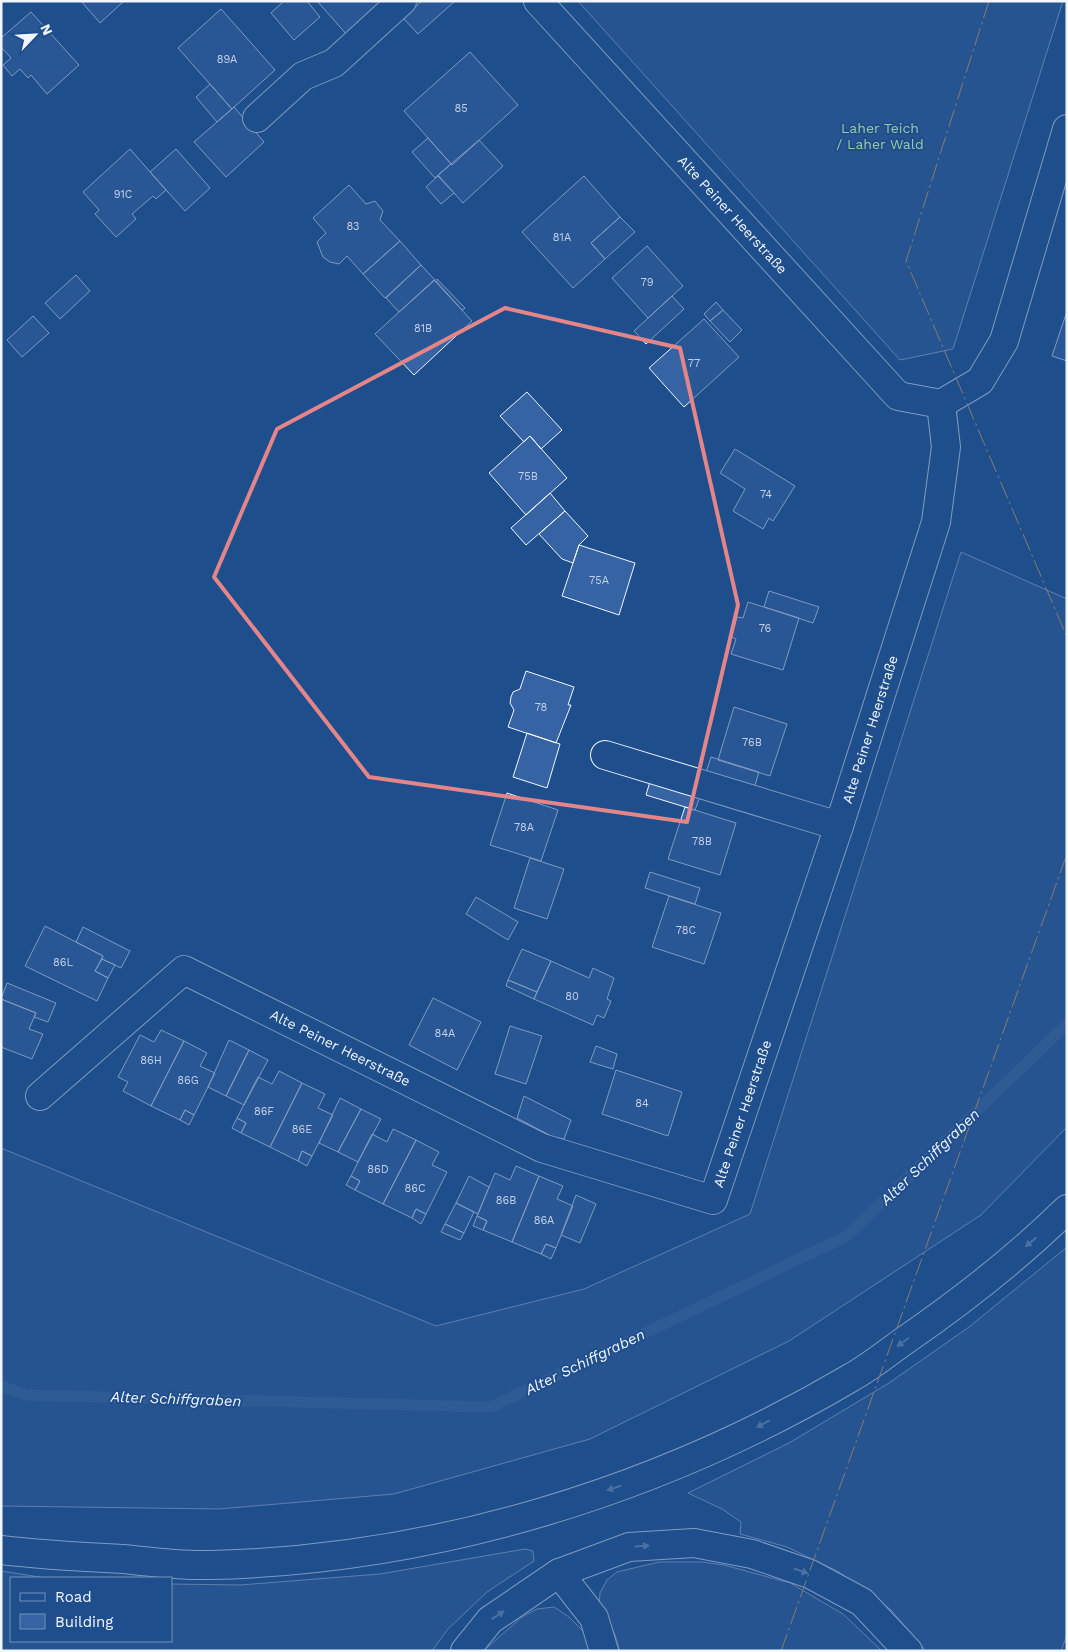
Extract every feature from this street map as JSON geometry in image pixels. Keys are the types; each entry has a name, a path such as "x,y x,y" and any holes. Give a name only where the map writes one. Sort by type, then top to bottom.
{"main road":[{"path":"256,118 303,76 334,63 402,1"},
{"name":"Alte Peiner Heerstraße","path":"40,1096 184,970 542,1148 713,1200 839,826 936,522 946,447 941,404 898,396 538,1"},
{"path":"941,404 980,381 1004,341 1067,129"},
{"path":"605,755 839,826"},
{"path":"1,1550 207,1566 297,1561 405,1546 476,1531 543,1511 644,1478 740,1437 853,1377 956,1304 1039,1236 1067,1209"},
{"path":"465,1651 490,1620 559,1572 629,1547 694,1543 752,1554 810,1574 862,1602 908,1651"},
{"path":"559,1572 594,1618 604,1651"}],"highlighted area":[{"path":"505,308 680,348 738,605 687,822 369,777 214,577 277,429"}],"shaded area":[{"name":"Laher Teich / Laher Wald","path":"578,1 1063,1 953,349 900,360"},
{"path":"961,552 1067,599 1067,1127 981,1215 789,1341 590,1439 394,1494 219,1509 1,1506 1,1148 436,1326 584,1289 750,1214"},
{"path":"1067,1247 1067,1635 1061,1651 926,1651 891,1610 869,1592 837,1571 787,1547 740,1534 741,1522 722,1509 688,1493 789,1443 889,1383 969,1327"},
{"path":"525,1549 533,1551 534,1561 487,1592 448,1629 432,1651 1,1651 1,1571 40,1577 10,1577 10,1642 172,1642 172,1584 240,1585 380,1574"},
{"path":"659,1562 702,1562 724,1565 790,1583 843,1614 882,1651 620,1651 614,1632 599,1606 600,1593 607,1580 617,1572"},
{"path":"554,1607 569,1617 584,1632 593,1651 483,1651 522,1617 537,1609"}],"building":[{"path":"81,1 124,1 100,23"},
{"path":"284,1 307,1 320,17 294,40 271,13"},
{"path":"317,1 387,1 348,36"},
{"path":"422,1 455,1 418,34 403,18"},
{"path":"221,9 275,70 232,109 178,48"},
{"path":"31,12 79,65 47,94 31,75 28,78 20,69 12,76 3,65 11,58 1,47 1,38"},
{"path":"470,52 518,105 452,165 404,111"},
{"path":"210,84 232,109 217,122 196,97"},
{"path":"234,107 264,142 226,177 194,142"},
{"path":"428,138 451,164 435,178 412,152"},
{"path":"479,140 503,166 463,203 438,175"},
{"path":"130,149 166,190 156,199 153,196 132,214 136,219 116,237 95,214 99,210 83,192"},
{"path":"176,149 210,188 185,211 150,172"},
{"path":"438,176 454,193 441,204 426,187"},
{"path":"584,176 620,217 591,243 605,259 573,288 522,232"},
{"path":"349,185 366,204 375,201 383,211 380,220 400,241 363,274 347,256 339,264 330,262 323,257 317,242 326,233 313,218"},
{"path":"620,217 635,232 605,259 591,243"},
{"path":"400,241 421,265 385,298 363,274"},
{"path":"647,246 683,286 648,318 612,278"},
{"path":"421,265 435,280 399,312 386,298"},
{"path":"76,275 90,291 60,319 45,303"},
{"path":"437,279 465,308 462,310 436,281"},
{"path":"434,280 472,321 414,375 375,334"},
{"path":"672,296 684,309 646,344 634,331"},
{"path":"716,302 723,310 710,321 704,314"},
{"path":"723,310 742,330 730,342 710,321"},
{"path":"1067,311 1067,361 1052,356"},
{"path":"33,316 49,333 22,357 7,340"},
{"path":"704,319 739,357 684,407 649,368"},
{"path":"527,392 562,430 541,449 530,436 524,442 500,416"},
{"path":"530,436 567,478 526,515 489,473"},
{"path":"735,449 795,486 773,521 769,518 763,529 733,511 745,489 720,473"},
{"path":"550,493 565,511 526,545 511,528"},
{"path":"565,511 588,536 579,545 573,563 562,559 539,534"},
{"path":"579,545 635,563 619,615 562,596"},
{"path":"769,591 819,607 813,623 764,607"},
{"path":"748,602 799,618 783,670 731,654 736,639 731,637 737,617 743,618"},
{"path":"526,671 574,687 568,705 571,705 556,743 508,727 514,710 510,703 511,697 513,692 520,689"},
{"path":"734,707 787,724 770,776 718,760"},
{"path":"527,733 560,744 547,788 513,777"},
{"path":"711,757 759,772 753,792 705,776"},
{"path":"651,778 701,794 695,810 646,795"},
{"path":"507,793 558,810 541,861 490,845"},
{"path":"685,807 736,823 720,875 668,859"},
{"path":"530,858 564,869 547,919 514,908"},
{"path":"650,872 700,888 695,904 645,888"},
{"path":"669,896 721,913 704,964 652,947"},
{"path":"476,897 518,922 508,940 466,914"},
{"path":"45,926 103,956 95,971 108,978 97,1001 25,966"},
{"path":"83,927 130,951 121,968 102,959 103,956 76,942"},
{"path":"522,949 551,961 537,992 508,980"},
{"path":"102,959 115,965 108,978 95,971"},
{"path":"551,961 589,978 593,968 614,978 607,999 611,1001 604,1018 597,1015 593,1025 534,999"},
{"path":"508,980 537,992 534,999 506,986"},
{"path":"7,983 56,1003 48,1022 34,1017 36,1013 1,999"},
{"path":"433,998 481,1022 457,1070 409,1045"},
{"path":"1,999 36,1013 29,1029 43,1034 32,1059 1,1047"},
{"path":"510,1026 542,1036 526,1084 495,1074"},
{"path":"161,1030 184,1041 151,1106 123,1091 128,1082 118,1077 140,1035 154,1042"},
{"path":"229,1040 249,1050 226,1096 208,1087"},
{"path":"184,1041 207,1053 200,1066 215,1073 194,1115 185,1110 180,1120 151,1106"},
{"path":"596,1046 617,1054 613,1069 590,1062"},
{"path":"249,1050 268,1060 244,1105 226,1096"},
{"path":"616,1070 682,1092 668,1136 602,1114"},
{"path":"279,1071 302,1083 270,1147 241,1133 246,1123 237,1118 258,1077 272,1084"},
{"path":"302,1083 325,1094 318,1108 333,1115 312,1156 302,1151 298,1161 270,1147"},
{"path":"524,1096 571,1120 564,1139 553,1137 517,1118"},
{"path":"340,1098 361,1109 338,1152 319,1143"},
{"path":"361,1109 381,1119 358,1162 338,1152"},
{"path":"185,1110 194,1115 189,1125 180,1120"},
{"path":"237,1118 246,1123 241,1133 232,1128"},
{"path":"393,1129 416,1140 383,1204 355,1190 360,1181 351,1176 372,1134 387,1142"},
{"path":"416,1140 439,1152 432,1165 447,1172 426,1214 416,1209 412,1218 383,1204"},
{"path":"302,1151 312,1156 307,1166 298,1161"},
{"path":"516,1166 539,1176 512,1242 483,1230 487,1221 477,1216 495,1173 510,1180"},
{"path":"351,1176 360,1181 355,1190 346,1185"},
{"path":"469,1176 489,1187 478,1214 456,1203"},
{"path":"539,1176 563,1186 557,1199 573,1206 556,1248 546,1244 541,1254 512,1242"},
{"path":"576,1195 596,1204 580,1243 561,1235"},
{"path":"456,1203 474,1212 464,1233 445,1224"},
{"path":"416,1209 426,1214 421,1224 412,1218"},
{"path":"477,1216 487,1221 483,1230 473,1226"},
{"path":"445,1224 464,1233 460,1240 441,1232"},
{"path":"546,1244 556,1248 551,1259 541,1254"}],"waterway":[{"name":"Alter Schiffgraben","path":"1,1386 27,1395 491,1407 847,1236 1067,1024"}],"power":[{"path":"989,1 906,261 1067,637"},
{"path":"781,1651 1067,854"}]}
